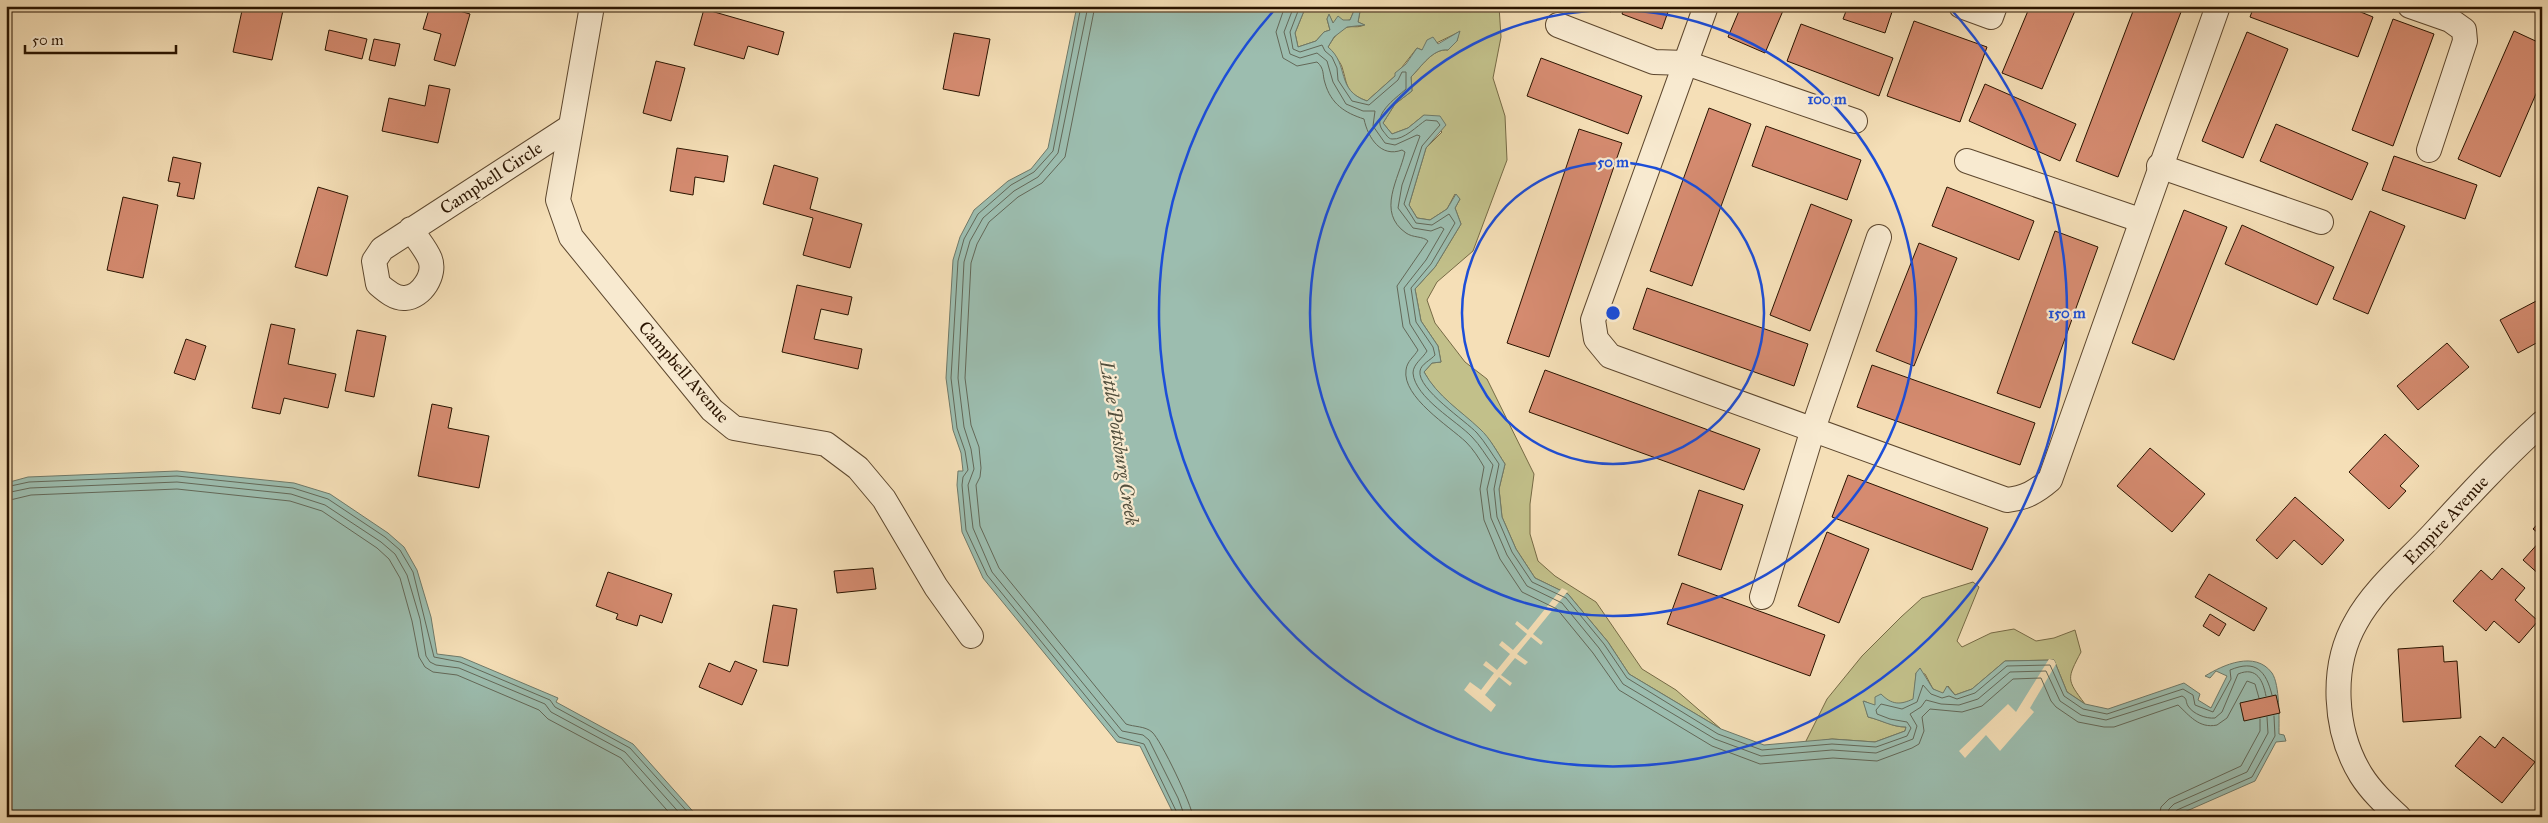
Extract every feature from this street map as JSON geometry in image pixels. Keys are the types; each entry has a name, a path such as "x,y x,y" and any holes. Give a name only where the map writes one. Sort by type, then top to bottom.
{"street":[{"name":"Campbell Avenue","path":"592,6 558,200 571,237 712,410 734,428 826,444 858,468 884,499 936,587 971,636"},
{"path":"1706,6 1593,320 1596,339 1610,356 2007,500 2034,493 2050,480 2159,166 2218,6"},
{"path":"1961,6 1992,17 1995,6"},
{"path":"2410,6 2450,20 2464,30 2465,40 2429,150"},
{"path":"1558,25 1654,62 1686,63 1855,121"},
{"name":"Campbell Circle","path":"411,229 570,127"},
{"path":"1967,161 2140,220"},
{"path":"2159,166 2320,222"},
{"path":"1762,597 1813,429 1879,237"},
{"name":"Empire Avenue","path":"2399,817 2381,800 2361,774 2341,726 2339,699 2340,670 2345,644 2356,622 2383,587 2496,466 2542,423"}],"shaded area":[{"path":"1306,6 1356,6 1350,20 1333,23 1329,15 1327,19 1330,30 1324,32 1316,41 1298,47 1295,33"},
{"path":"1361,6 1499,6 1501,37 1493,78 1505,116 1507,160 1473,251 1437,282 1427,300 1435,323 1465,362 1487,379 1534,474 1530,504 1530,534 1538,561 1555,576 1596,602 1642,669 1676,690 1721,729 1629,674 1608,642 1568,594 1535,578 1516,549 1502,517 1499,489 1505,464 1487,437 1435,389 1424,372 1432,363 1441,362 1438,346 1421,321 1415,289 1435,267 1461,224 1455,208 1460,199 1455,194 1447,209 1430,220 1417,218 1409,205 1426,148 1442,132 1424,115 1408,128 1392,134 1383,123 1395,104 1412,91 1411,77 1432,55 1448,50 1457,41 1459,32 1422,50 1417,48 1395,76 1367,101 1351,92 1341,65 1328,47 1342,30 1348,27 1364,25 1358,22"},
{"path":"1973,582 1979,587 1957,641 1962,647 1991,633 2014,629 2036,641 2054,638 2075,630 2081,652 2073,668 2071,679 2074,689 2085,704 2067,692 2054,660 2005,661 1972,689 1955,695 1948,686 1943,694 1933,689 1925,674 1916,673 1914,699 1902,705 1889,702 1875,706 1864,701 1868,717 1896,726 1906,727 1905,731 1875,742 1832,739 1805,743 1827,699 1862,656 1901,617 1922,598"}],"water":[{"name":"Little Pottsburg Creek","path":"1077,6 1306,6 1295,33 1298,47 1316,41 1324,32 1330,30 1327,19 1329,14 1333,23 1338,16 1343,20 1350,20 1356,6 1361,6 1358,22 1365,25 1347,27 1334,37 1328,47 1339,61 1346,84 1350,90 1367,101 1395,76 1395,73 1406,64 1417,48 1422,50 1427,40 1433,37 1438,44 1460,31 1457,41 1448,50 1432,55 1411,77 1412,91 1395,104 1383,123 1392,134 1408,128 1424,115 1440,116 1446,125 1426,148 1409,205 1417,218 1430,220 1447,209 1456,194 1460,199 1455,208 1461,224 1435,267 1415,289 1421,321 1438,346 1441,362 1432,363 1424,372 1436,389 1484,433 1505,464 1499,489 1502,517 1516,549 1535,578 1568,594 1608,642 1629,674 1721,729 1764,745 1832,739 1875,742 1905,731 1906,727 1891,725 1868,717 1863,701 1875,705 1875,697 1881,694 1896,703 1913,699 1916,673 1920,668 1933,689 1943,693 1947,686 1955,695 1972,689 2005,661 2054,660 2067,692 2085,704 2108,709 2184,683 2200,694 2198,700 2211,708 2227,676 2216,671 2210,678 2205,676 2230,664 2248,661 2257,662 2265,666 2275,678 2279,734 2284,735 2286,741 2276,742 2255,781 2173,817 1175,817 1140,746 1117,742 983,578 962,532 957,485 958,471 963,471 961,453 953,430 946,378 953,260 960,237 974,210 1008,181 1031,169 1048,148"},
{"path":"177,471 294,483 330,494 388,533 404,547 417,570 431,617 437,654 461,657 558,698 556,702 633,744 698,817 6,817 6,483 28,477"}],"pier":[{"path":"1562,588 1568,591 1533,634 1543,642 1541,645 1531,637 1517,654 1528,662 1525,665 1515,658 1501,675 1512,683 1510,686 1499,677 1485,695 1496,705 1491,712 1464,690 1470,682 1481,690 1494,673 1483,665 1486,661 1497,670 1510,654 1499,645 1502,641 1513,650 1527,634 1515,624 1517,621 1528,630"},
{"path":"2049,659 2054,660 2056,664 2030,708 2034,712 2000,751 1986,735 1965,758 1959,751 2008,704 2016,712"}],"building":[{"path":"243,6 284,6 272,60 233,52"},
{"path":"430,6 442,6 470,14 455,66 434,60 441,34 423,29"},
{"path":"1597,6 1613,6 1611,12"},
{"path":"1625,6 1670,6 1662,29 1622,14"},
{"path":"1741,6 1785,6 1765,53 1728,37"},
{"path":"1848,6 1894,6 1885,33 1843,19"},
{"path":"2030,6 2077,6 2042,89 2002,73"},
{"path":"2135,6 2165,6 2181,12 2118,177 2076,161"},
{"path":"2254,6 2346,6 2373,17 2358,57 2250,17"},
{"path":"704,9 784,32 778,55 748,46 744,59 694,45"},
{"path":"2393,19 2434,34 2393,146 2352,130"},
{"path":"1914,21 1987,47 1960,122 1887,96"},
{"path":"1801,24 1893,58 1879,96 1787,61"},
{"path":"329,30 367,39 362,59 325,50"},
{"path":"2514,31 2542,44 2542,80 2500,177 2458,159"},
{"path":"2247,32 2288,49 2243,158 2202,141"},
{"path":"954,33 990,39 979,96 943,89"},
{"path":"374,39 400,44 395,66 369,60"},
{"path":"1541,58 1642,96 1628,134 1527,96"},
{"path":"656,61 685,68 671,121 643,113"},
{"path":"1985,84 2076,124 2060,161 1969,121"},
{"path":"429,85 450,89 438,143 382,131 389,98 425,106"},
{"path":"1709,108 1751,124 1692,286 1650,271"},
{"path":"2276,124 2368,163 2352,200 2260,161"},
{"path":"1766,126 1861,160 1847,200 1752,166"},
{"path":"1579,129 1622,143 1549,357 1507,343"},
{"path":"677,148 728,156 724,182 695,177 693,195 670,191"},
{"path":"2394,156 2477,185 2465,219 2382,190"},
{"path":"173,157 201,163 194,199 177,196 180,183 168,181"},
{"path":"774,165 818,178 810,209 862,224 850,268 803,255 813,218 763,204"},
{"path":"318,187 348,196 327,276 295,267"},
{"path":"1947,187 2034,221 2019,260 1932,226"},
{"path":"123,197 158,205 143,278 107,270"},
{"path":"1811,204 1852,220 1810,331 1770,315"},
{"path":"2184,210 2227,227 2174,360 2132,343"},
{"path":"2370,211 2405,226 2368,314 2333,299"},
{"path":"2242,225 2334,267 2317,305 2225,264"},
{"path":"2055,231 2098,247 2040,408 1997,393"},
{"path":"1919,243 1957,258 1914,366 1876,351"},
{"path":"797,285 852,297 848,315 821,309 814,339 862,349 858,369 782,352"},
{"path":"1647,288 1808,344 1794,386 1633,329"},
{"path":"2542,298 2542,340 2518,353 2500,320"},
{"path":"271,324 295,329 288,364 336,374 328,408 284,398 280,414 252,408"},
{"path":"357,330 386,336 374,397 345,391"},
{"path":"186,339 206,346 195,380 174,373"},
{"path":"2447,343 2469,367 2418,410 2397,386"},
{"path":"1872,365 2035,423 2020,465 1857,407"},
{"path":"1545,370 1760,449 1744,490 1529,412"},
{"path":"432,404 452,408 448,428 489,436 479,488 418,476"},
{"path":"2385,434 2419,466 2400,486 2406,491 2389,509 2349,472"},
{"path":"2150,448 2205,494 2172,532 2117,486"},
{"path":"1848,475 1988,528 1972,570 1832,517"},
{"path":"1699,490 1743,505 1721,570 1678,555"},
{"path":"2295,497 2344,540 2322,565 2294,540 2277,559 2256,540"},
{"path":"2542,519 2542,536 2533,529"},
{"path":"1827,532 1869,549 1839,623 1798,606"},
{"path":"2542,539 2542,577 2523,560"},
{"path":"873,568 876,589 837,593 834,571"},
{"path":"2502,568 2525,588 2515,600 2538,621 2519,643 2494,621 2486,631 2453,601 2481,570 2492,580"},
{"path":"608,572 672,594 662,623 640,615 637,626 616,619 618,614 596,606"},
{"path":"2209,574 2267,608 2254,631 2195,597"},
{"path":"1682,583 1825,635 1810,676 1667,624"},
{"path":"773,605 797,609 788,666 763,662"},
{"path":"2210,614 2226,624 2219,636 2203,626"},
{"path":"2443,646 2444,662 2457,661 2461,718 2403,722 2398,649"},
{"path":"735,661 757,670 742,705 699,687 709,663 730,672"},
{"path":"2276,695 2280,713 2244,721 2240,703"},
{"path":"2480,736 2495,748 2503,737 2535,762 2502,803 2455,766"}]}
